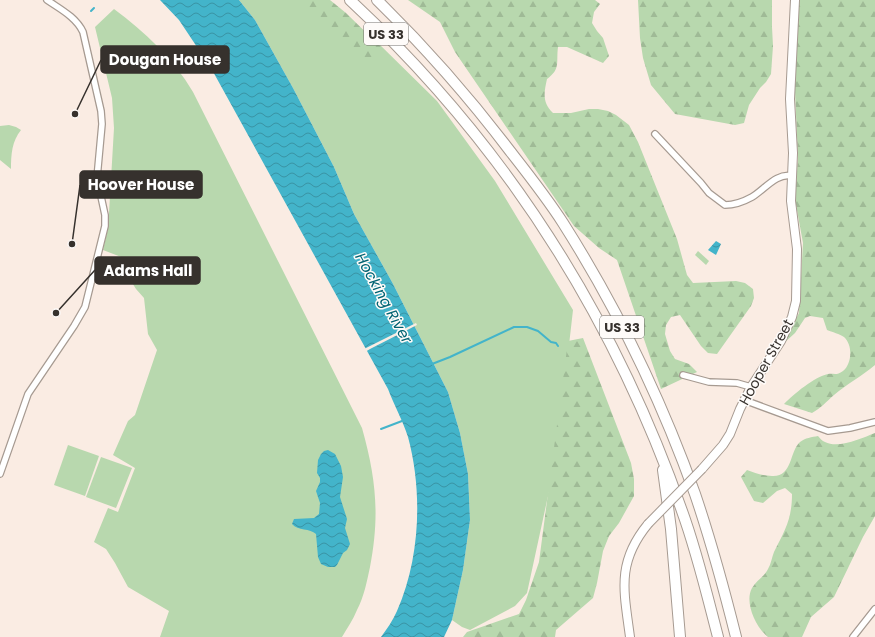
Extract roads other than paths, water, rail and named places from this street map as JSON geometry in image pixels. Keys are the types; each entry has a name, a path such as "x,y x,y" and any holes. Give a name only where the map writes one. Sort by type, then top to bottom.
{"highway":[{"name":"US 33","path":"350,0 405,54 456,110 508,177 541,223 598,318 632,387 660,451 687,526 718,637"},
{"name":"US 33","path":"377,0 444,70 484,116 543,194 596,279 644,371 671,432 705,526 736,637"},
{"path":"660,451 670,523 680,637"}],"street":[{"path":"0,474 28,394 74,326 85,307 105,226 105,215 97,178 102,124 101,111 83,32 80,26 72,18 47,0"},
{"name":"Hooper Street","path":"630,637 624,594 625,568 635,543 648,524 702,469 723,445 730,434 751,387 781,341 792,317 796,301 797,280 797,249 791,201 793,153 790,99 795,0"},
{"path":"655,134 702,183 709,193 725,206 741,203 777,179 786,175 792,176"},
{"path":"683,374 708,382 737,383 751,387"},
{"path":"744,400 828,431 875,422"},
{"path":"853,637 875,609"}],"water":[{"name":"Hocking River","path":"160,0 239,0 255,20 293,88 334,167 354,214 392,282 448,392 460,433 468,474 470,520 463,570 452,620 444,637 381,637 390,624 405,591 415,548 417,525 416,480 413,458 406,431 388,389 211,68 179,20"},
{"path":"716,241 721,244 716,255 708,250"},
{"path":"328,450 335,454 341,466 343,477 340,497 347,519 345,528 350,544 335,567 328,567 321,564 318,557 316,534 311,531 297,528 292,524 294,519 314,518 319,514 320,503 316,491 320,482 320,478 317,473 318,460 324,451"}],"waterway":[{"path":"91,11 94,8"},
{"path":"432,364 514,327 527,327 538,331 558,346"},
{"path":"381,429 402,421"}],"place":[{"name":"Dougan House","path":"75,114"},
{"name":"Hoover House","path":"72,244"},
{"name":"Adams Hall","path":"56,313"}]}
